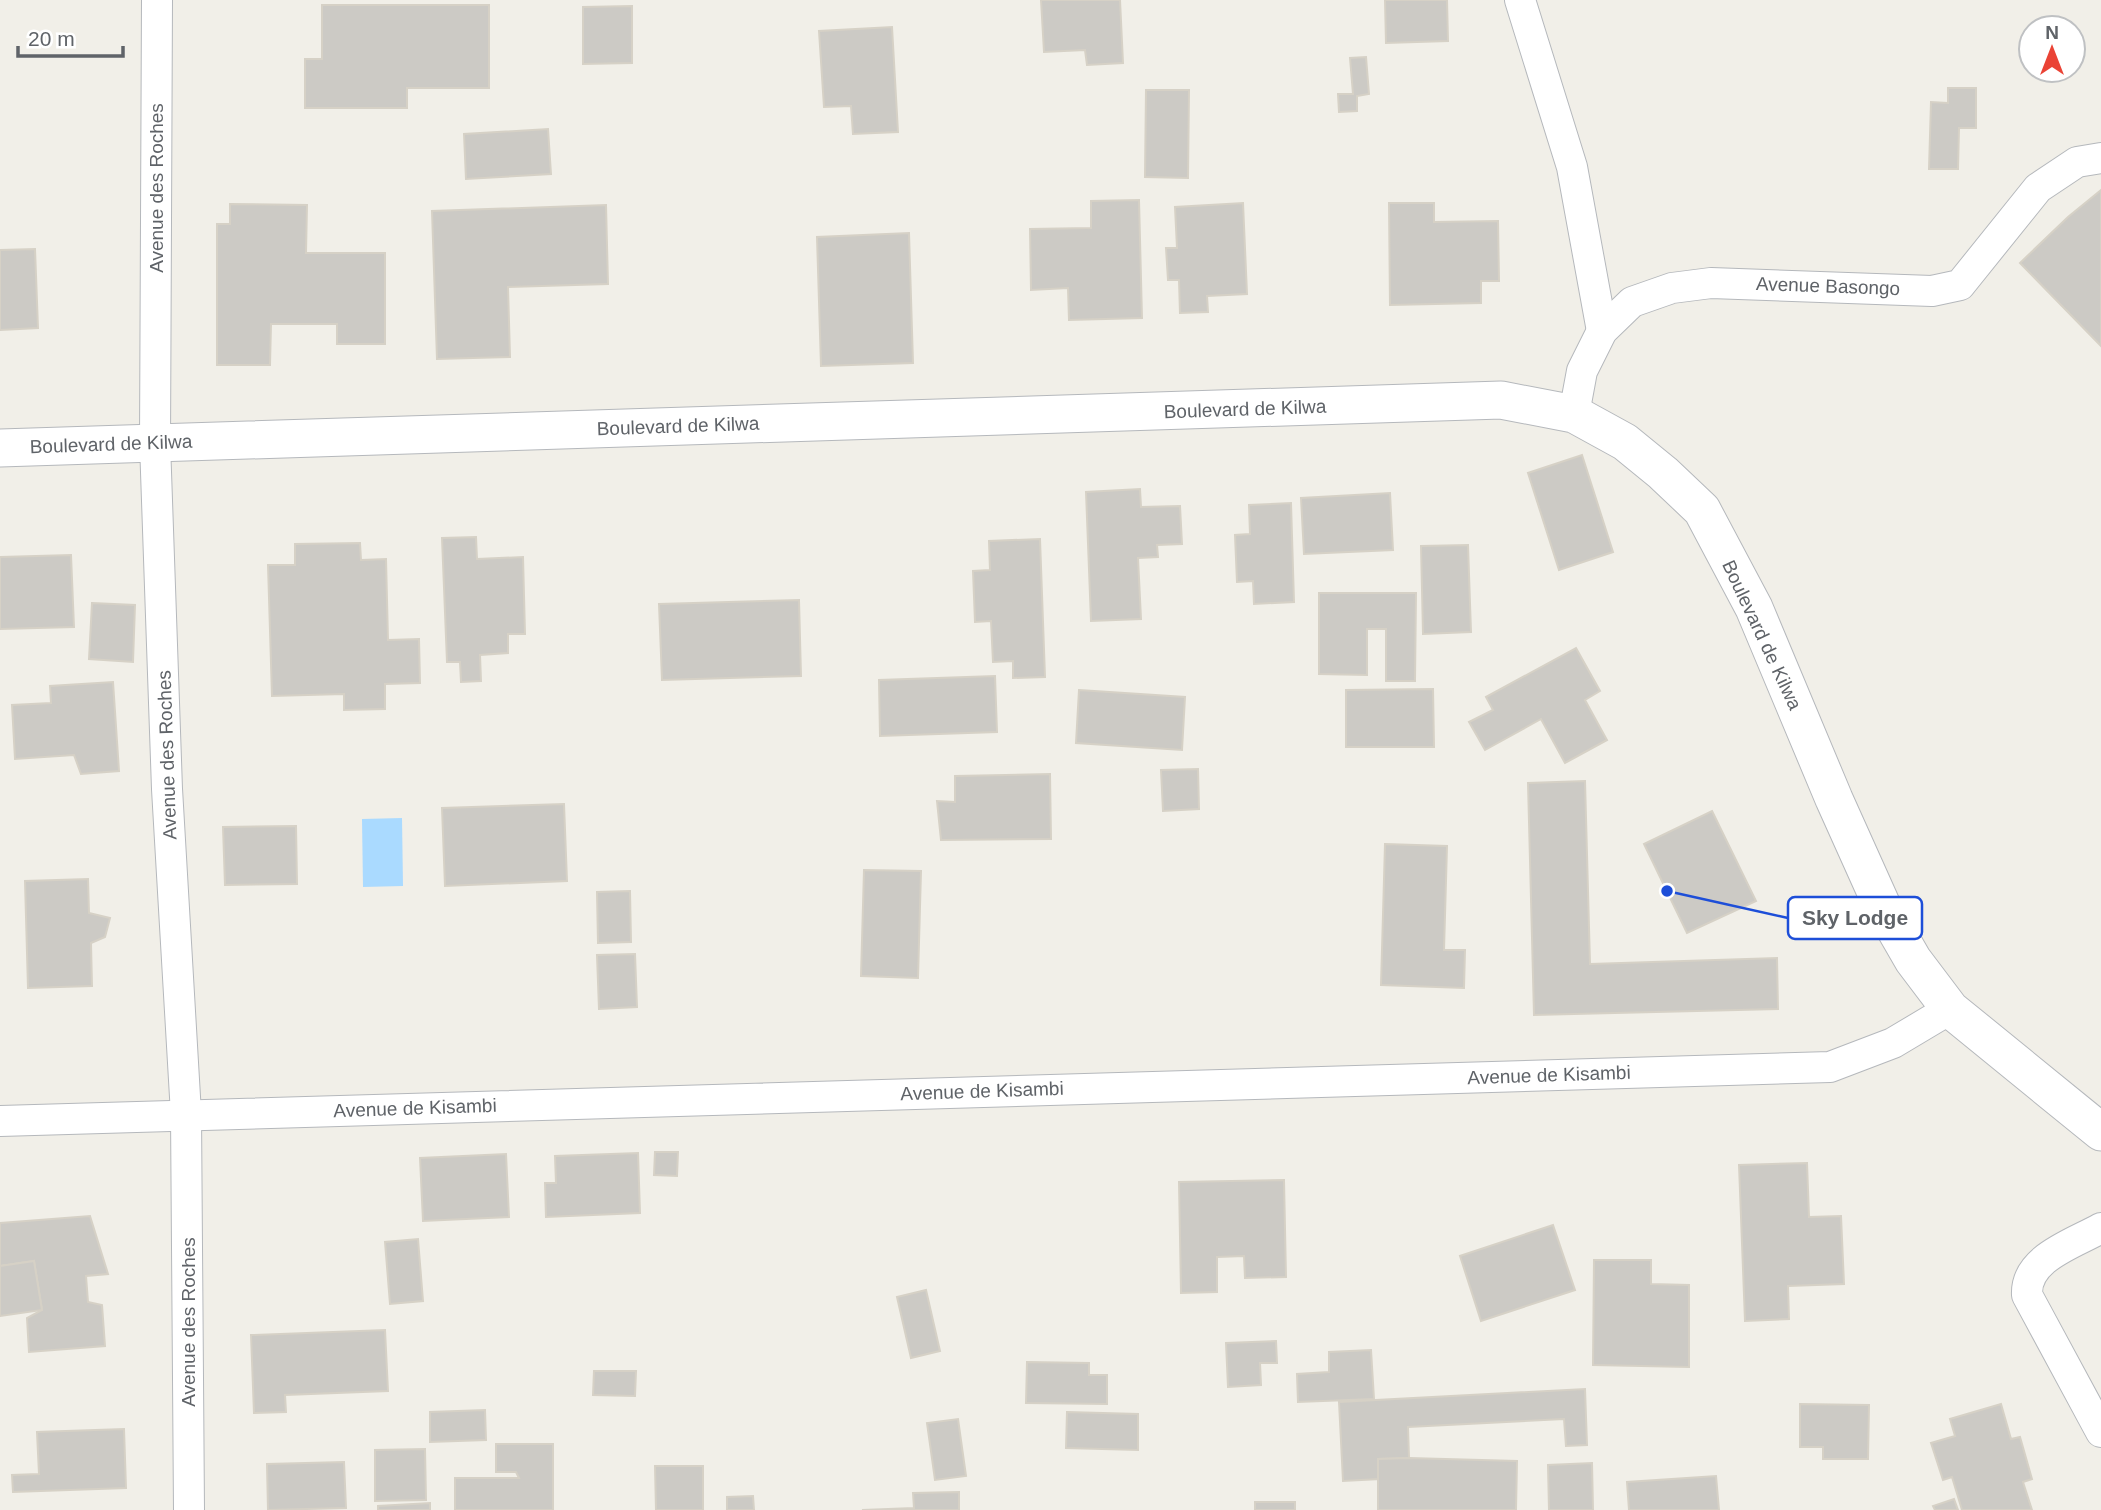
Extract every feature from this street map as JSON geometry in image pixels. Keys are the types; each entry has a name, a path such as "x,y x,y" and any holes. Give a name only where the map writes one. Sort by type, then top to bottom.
{"street":[{"name":"Avenue des Roches","path":"157,0 155,443 167,789 186,1114 189,1510"},
{"path":"1520,0 1572,167 1602,331"},
{"name":"Avenue Basongo","path":"1574,414 1582,371 1602,331 1632,302 1672,288 1711,283 1932,291 1960,285 2038,188 2077,162 2101,158"},
{"name":"Boulevard de Kilwa","path":"0,448 1501,400 1574,414 1625,442 1702,510 1754,608 1883,908 1913,960 1950,1009 2101,1132"},
{"name":"Avenue de Kisambi","path":"0,1121 1830,1067 1893,1043 1950,1009"},
{"path":"2101,1228 2040,1262 2027,1284 2027,1295 2101,1432"}],"water":[{"path":"402,818 403,886 363,887 362,819"}],"building":[{"path":"1041,0 1120,0 1123,63 1087,65 1085,50 1044,52"},
{"path":"1385,0 1447,0 1448,41 1386,43"},
{"path":"322,5 489,5 489,88 407,88 407,108 305,108 305,59 322,59"},
{"path":"632,6 632,63 583,64 583,7"},
{"path":"892,27 898,132 853,134 851,106 824,107 819,31"},
{"path":"1366,57 1369,94 1357,96 1357,111 1339,112 1338,94 1353,94 1350,58"},
{"path":"1948,88 1976,88 1976,128 1959,128 1958,169 1929,169 1931,102 1948,103"},
{"path":"1146,90 1189,90 1188,178 1145,177"},
{"path":"548,129 551,174 466,179 464,134"},
{"path":"2101,190 2101,346 2020,263"},
{"path":"1139,200 1142,318 1069,320 1068,288 1031,290 1030,229 1091,228 1091,201"},
{"path":"1243,203 1247,294 1207,296 1208,312 1180,313 1179,280 1168,280 1166,248 1177,248 1175,207"},
{"path":"1389,203 1434,203 1434,222 1498,221 1499,281 1481,281 1481,303 1390,305"},
{"path":"230,204 307,205 306,253 385,253 385,344 337,344 337,324 271,324 270,365 217,365 217,224 230,224"},
{"path":"606,205 608,284 508,287 510,357 437,359 432,211"},
{"path":"909,233 913,363 821,366 817,237"},
{"path":"35,249 38,328 0,330 0,250"},
{"path":"1582,455 1613,552 1559,570 1528,473"},
{"path":"1140,489 1141,507 1180,506 1182,544 1157,545 1158,557 1138,558 1141,619 1091,621 1086,492"},
{"path":"1390,493 1393,550 1304,554 1301,498"},
{"path":"1291,503 1294,602 1254,604 1253,581 1237,582 1235,535 1250,534 1249,505"},
{"path":"476,537 477,559 523,557 525,634 508,634 508,653 480,655 481,681 461,682 460,662 447,662 442,538"},
{"path":"1040,539 1045,677 1013,678 1013,661 993,662 991,621 975,622 973,571 990,570 989,541"},
{"path":"360,543 361,560 386,559 388,640 419,639 420,683 385,684 385,709 344,710 344,694 272,696 268,565 295,565 295,544"},
{"path":"1468,545 1471,632 1423,634 1421,546"},
{"path":"71,555 74,627 0,629 0,557"},
{"path":"1319,593 1416,593 1415,681 1386,681 1386,629 1367,629 1367,675 1319,674"},
{"path":"799,600 801,676 662,680 659,604"},
{"path":"92,603 135,605 133,662 89,659"},
{"path":"1576,648 1600,691 1585,700 1607,740 1565,763 1541,719 1485,750 1469,722 1493,710 1486,697"},
{"path":"995,676 997,732 880,736 879,680"},
{"path":"113,682 119,771 81,774 74,755 15,759 12,705 51,703 50,686"},
{"path":"1433,689 1434,747 1346,747 1346,690"},
{"path":"1079,690 1185,697 1182,750 1076,743"},
{"path":"1198,769 1199,809 1163,811 1161,770"},
{"path":"1050,774 1051,839 941,840 937,801 955,802 955,776"},
{"path":"1585,781 1590,964 1777,958 1778,1009 1534,1015 1528,783"},
{"path":"564,804 567,881 445,886 442,808"},
{"path":"1712,811 1756,901 1687,933 1644,844"},
{"path":"296,826 297,884 225,885 223,827"},
{"path":"1385,844 1447,846 1444,950 1465,950 1464,988 1381,985"},
{"path":"864,870 921,871 918,978 861,976"},
{"path":"88,879 89,913 110,918 105,937 91,943 92,986 28,988 25,881"},
{"path":"630,891 631,942 598,943 597,892"},
{"path":"635,954 637,1007 599,1009 597,955"},
{"path":"655,1152 678,1152 677,1176 654,1175"},
{"path":"638,1153 640,1213 546,1217 545,1183 556,1183 555,1156"},
{"path":"506,1154 509,1217 423,1221 420,1158"},
{"path":"1807,1163 1809,1217 1841,1216 1844,1284 1788,1286 1789,1319 1745,1321 1739,1165"},
{"path":"1284,1180 1286,1277 1245,1278 1244,1256 1217,1257 1217,1292 1181,1293 1179,1182"},
{"path":"90,1216 108,1274 86,1276 88,1302 102,1305 105,1346 29,1352 27,1318 42,1310 34,1261 0,1266 0,1223"},
{"path":"1553,1225 1575,1290 1481,1321 1460,1256"},
{"path":"418,1239 423,1301 390,1304 385,1242"},
{"path":"1594,1260 1651,1260 1651,1284 1689,1285 1689,1367 1593,1365"},
{"path":"34,1261 42,1310 0,1316 0,1266"},
{"path":"926,1290 940,1351 911,1358 897,1297"},
{"path":"385,1330 388,1391 285,1395 286,1412 254,1413 251,1335"},
{"path":"1276,1341 1277,1363 1260,1363 1261,1385 1228,1387 1226,1343"},
{"path":"1371,1350 1374,1399 1298,1402 1297,1374 1329,1372 1329,1352"},
{"path":"1027,1362 1089,1363 1089,1375 1107,1375 1107,1404 1026,1403"},
{"path":"594,1371 636,1371 635,1396 593,1395"},
{"path":"1585,1389 1587,1445 1566,1446 1564,1419 1408,1427 1409,1458 1378,1459 1380,1479 1343,1481 1339,1402"},
{"path":"1800,1404 1869,1405 1868,1459 1823,1459 1823,1447 1800,1447"},
{"path":"2001,1404 2011,1439 2020,1437 2032,1479 2023,1482 2032,1510 1962,1510 1952,1477 1943,1480 1931,1443 1955,1436 1950,1419"},
{"path":"485,1410 486,1440 430,1442 430,1412"},
{"path":"1067,1412 1138,1414 1138,1450 1066,1448"},
{"path":"958,1419 966,1476 935,1480 927,1423"},
{"path":"124,1429 126,1488 13,1492 12,1475 39,1474 37,1432"},
{"path":"496,1444 553,1444 553,1510 455,1510 455,1478 519,1478 516,1472 496,1472"},
{"path":"425,1449 426,1500 375,1501 375,1450"},
{"path":"1378,1459 1517,1461 1516,1510 1378,1510"},
{"path":"344,1462 346,1508 268,1510 267,1464"},
{"path":"1592,1463 1593,1510 1549,1510 1548,1465"},
{"path":"655,1466 703,1466 703,1510 656,1510"},
{"path":"1716,1476 1719,1510 1629,1510 1627,1482"},
{"path":"959,1492 959,1510 862,1510 914,1508 913,1493"},
{"path":"753,1496 754,1510 727,1510 727,1497"},
{"path":"1954,1499 1958,1510 1935,1510 1933,1506"},
{"path":"1255,1502 1295,1502 1295,1510 1255,1510"},
{"path":"430,1503 430,1510 378,1510 378,1506"}],"place":[{"name":"Sky Lodge","path":"1667,891"}]}
